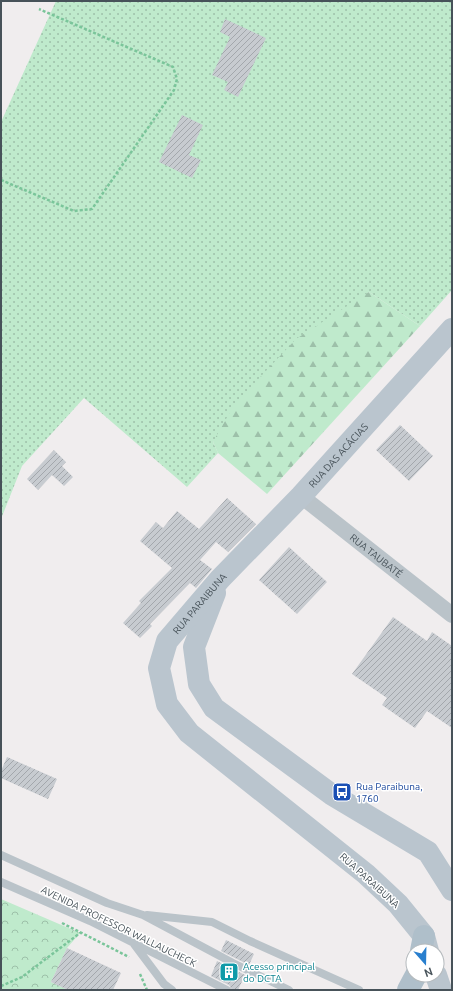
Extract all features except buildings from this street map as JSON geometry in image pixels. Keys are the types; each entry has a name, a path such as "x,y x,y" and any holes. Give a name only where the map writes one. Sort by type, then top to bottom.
{"main road":[{"name":"RUA DAS ACÁCIAS","path":"220,579 301,496 448,340"},
{"name":"RUA PARAIBUNA","path":"220,579 194,647 199,684 214,708 331,794 428,852 452,890"},
{"name":"RUA PARAIBUNA","path":"220,579 167,641 159,668 167,704 189,733 366,874 398,904 422,943"}],"street":[{"name":"RUA TAUBATÉ","path":"301,496 452,615"},
{"name":"RUA PARAIBUNA","path":"428,852 452,868"}],"lane":[{"name":"AVENIDA PROFESSOR WALLAUCHECK","path":"1,855 107,903 143,915 233,963 289,990"},
{"name":"AVENIDA PROFESSOR WALLAUCHECK","path":"1,882 90,921 227,990"},
{"path":"143,915 212,922 250,941 359,990"},
{"path":"132,942 164,984 172,990"}],"path":[{"path":"1,180 74,211 92,209 174,90 177,79 173,67 39,8"},
{"path":"62,923 134,960"},
{"path":"1,986 22,977 80,933"},
{"path":"140,972 147,990"}],"green space":[{"path":"56,1 452,1 452,290 420,326 369,292 213,442 218,453 187,487 84,398 22,466 1,519 1,122"},
{"path":"369,292 420,326 267,494 218,453 213,442 234,405 296,339"},
{"path":"1,899 80,933 67,948 51,982 68,990 1,990"}],"place":[{"name":"Rua Paraibuna, 1760","path":"342,792"},
{"name":"Acesso principal do DCTA","path":"229,972"}]}
